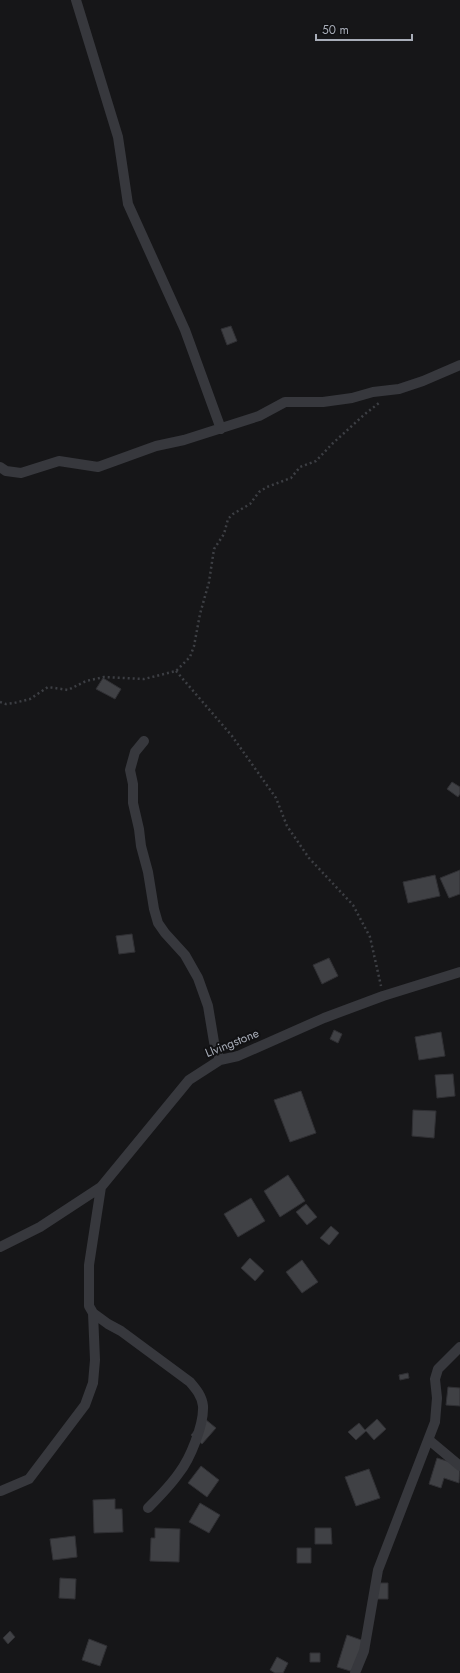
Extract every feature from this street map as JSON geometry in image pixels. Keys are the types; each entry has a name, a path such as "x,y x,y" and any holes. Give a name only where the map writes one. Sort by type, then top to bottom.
{"street":[{"path":"76,0 118,137 128,204 185,330 221,428"},
{"path":"0,468 6,472 22,473 59,461 98,467 156,446 184,440 259,416 285,402 323,402 352,398 372,392 399,389 423,381 460,365"},
{"path":"144,741 135,752 130,770 133,784 133,803 141,846 148,872 154,909 158,923 165,933 186,955 198,978 208,1006 211,1029 220,1060"},
{"name":"LIvingstone","path":"0,1247 40,1227 101,1187 189,1080 220,1060 238,1056 324,1018 383,996 460,972"},
{"path":"101,1187 88,1278 88,1306 93,1312 190,1382 197,1390 201,1398 202,1418 187,1459 180,1472 148,1508"},
{"path":"1,1491 29,1479 86,1405 93,1382 95,1360 93,1312"},
{"path":"355,1673 364,1651 378,1570 435,1422 437,1398 435,1379 438,1369 460,1347"},
{"path":"429,1440 460,1466"}],"path":[{"path":"0,702 6,704 14,703 30,698 48,687 68,690 86,681 104,677 144,679 176,670 190,658 209,582 214,549 224,534 228,519 250,504 259,492 290,478 300,467 316,461 365,414 382,401"},
{"path":"176,670 232,736 276,798 287,826 309,858 353,905 370,937 376,958 383,996"}],"building":[{"path":"231,326 237,341 227,345 221,329"},
{"path":"103,678 121,689 115,699 96,689"},
{"path":"452,782 460,787 460,794 458,797 447,789"},
{"path":"460,870 460,894 449,898 440,878"},
{"path":"435,875 440,896 408,903 403,882"},
{"path":"132,934 135,952 119,954 116,936"},
{"path":"329,958 338,976 322,984 313,965"},
{"path":"334,1030 342,1034 338,1043 330,1039"},
{"path":"441,1032 445,1056 419,1060 415,1037"},
{"path":"453,1074 455,1096 437,1098 435,1075"},
{"path":"301,1091 316,1133 290,1142 274,1100"},
{"path":"413,1110 436,1111 434,1138 412,1136"},
{"path":"288,1175 305,1201 280,1217 264,1191"},
{"path":"251,1198 265,1221 238,1237 224,1214"},
{"path":"306,1204 317,1217 307,1225 296,1212"},
{"path":"331,1226 339,1233 329,1245 320,1238"},
{"path":"250,1258 264,1271 255,1281 241,1268"},
{"path":"302,1260 318,1282 302,1293 286,1272"},
{"path":"408,1373 409,1378 400,1380 399,1375"},
{"path":"448,1387 460,1388 460,1406 446,1405"},
{"path":"205,1419 216,1428 202,1444 191,1435"},
{"path":"377,1419 386,1429 374,1440 366,1431 356,1440 348,1432 359,1423 365,1430"},
{"path":"437,1458 460,1465 459,1483 444,1478 441,1488 429,1484"},
{"path":"201,1466 219,1480 207,1497 188,1483"},
{"path":"369,1469 380,1498 356,1506 345,1477"},
{"path":"115,1499 115,1509 122,1509 123,1532 94,1533 93,1500"},
{"path":"200,1503 220,1515 209,1533 189,1522"},
{"path":"155,1528 180,1529 179,1562 150,1561 151,1538 155,1538"},
{"path":"315,1528 331,1528 332,1544 315,1544"},
{"path":"75,1536 77,1557 53,1560 50,1539"},
{"path":"297,1548 311,1548 311,1563 297,1563"},
{"path":"60,1578 76,1579 75,1599 59,1598"},
{"path":"377,1583 388,1583 388,1599 377,1599"},
{"path":"10,1631 15,1637 8,1644 3,1638"},
{"path":"347,1635 367,1642 357,1673 337,1667"},
{"path":"89,1639 107,1646 100,1666 82,1660"},
{"path":"310,1653 320,1653 320,1662 310,1662"},
{"path":"277,1657 288,1663 283,1673 275,1673 270,1670"}]}
